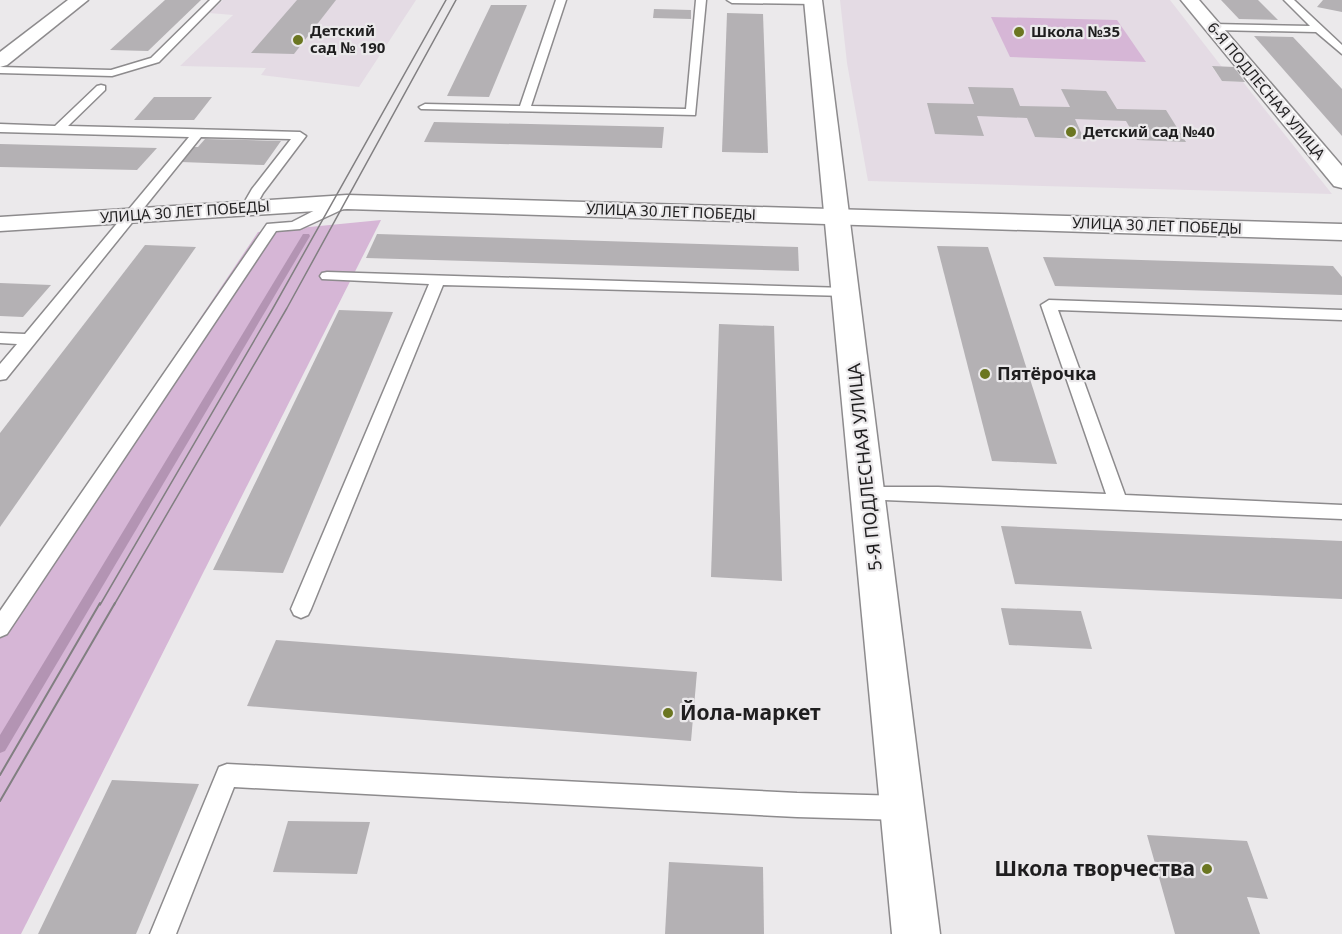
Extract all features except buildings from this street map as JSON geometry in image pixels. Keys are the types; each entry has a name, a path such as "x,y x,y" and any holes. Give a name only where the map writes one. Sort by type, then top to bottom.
{"street":[{"path":"0,61 79,0"},
{"name":"6-Я ПОДЛЕСНАЯ УЛИЦА","path":"1190,0 1342,182"},
{"name":"5-Я ПОДЛЕСНАЯ УЛИЦА","path":"813,1 916,934"},
{"name":"УЛИЦА 30 ЛЕТ ПОБЕДЫ","path":"0,224 347,202 1342,232"}],"lane":[{"path":"0,70 112,73 155,60 215,0"},
{"path":"525,108 561,0"},
{"path":"425,107 691,113 701,0"},
{"path":"732,0 813,1"},
{"path":"1289,0 1342,51"},
{"path":"1213,27 1319,29"},
{"path":"59,129 101,88"},
{"path":"0,128 300,135 257,192 248,208"},
{"path":"0,375 198,133"},
{"path":"0,628 272,227 295,226 347,202"},
{"path":"327,276 846,292"},
{"path":"301,609 438,280"},
{"path":"1118,501 1049,305 1342,315"},
{"path":"0,338 30,339"},
{"path":"867,494 938,494 1342,512"},
{"path":"163,934 227,775 797,805 902,808"}],"shaded area":[{"name":"Детский сад № 190","path":"223,0 416,0 359,87 261,75 266,68 180,66 233,15 209,13"},
{"name":"Детский сад №40","path":"840,0 1170,0 1222,67 1212,67 1222,81 1243,82 1332,194 868,181 847,63"},
{"path":"991,17 1117,20 1146,62 1010,57"},
{"path":"381,220 21,934 0,934 0,616 258,232"}],"waterway":[{"path":"0,747 306,236"}],"tram line":[{"path":"100,605 272,310 446,0"},
{"path":"114,605 287,308 456,0"},
{"path":"0,775 100,603"},
{"path":"0,801 115,603"}],"place":[{"name":"Школа №35","path":"1019,32"},
{"name":"Детский сад № 190","path":"298,40"},
{"name":"Детский сад №40","path":"1071,132"},
{"name":"Пятёрочка","path":"985,374"},
{"name":"Йола-маркет","path":"668,713"},
{"name":"Школа творчества","path":"1207,869"}]}
